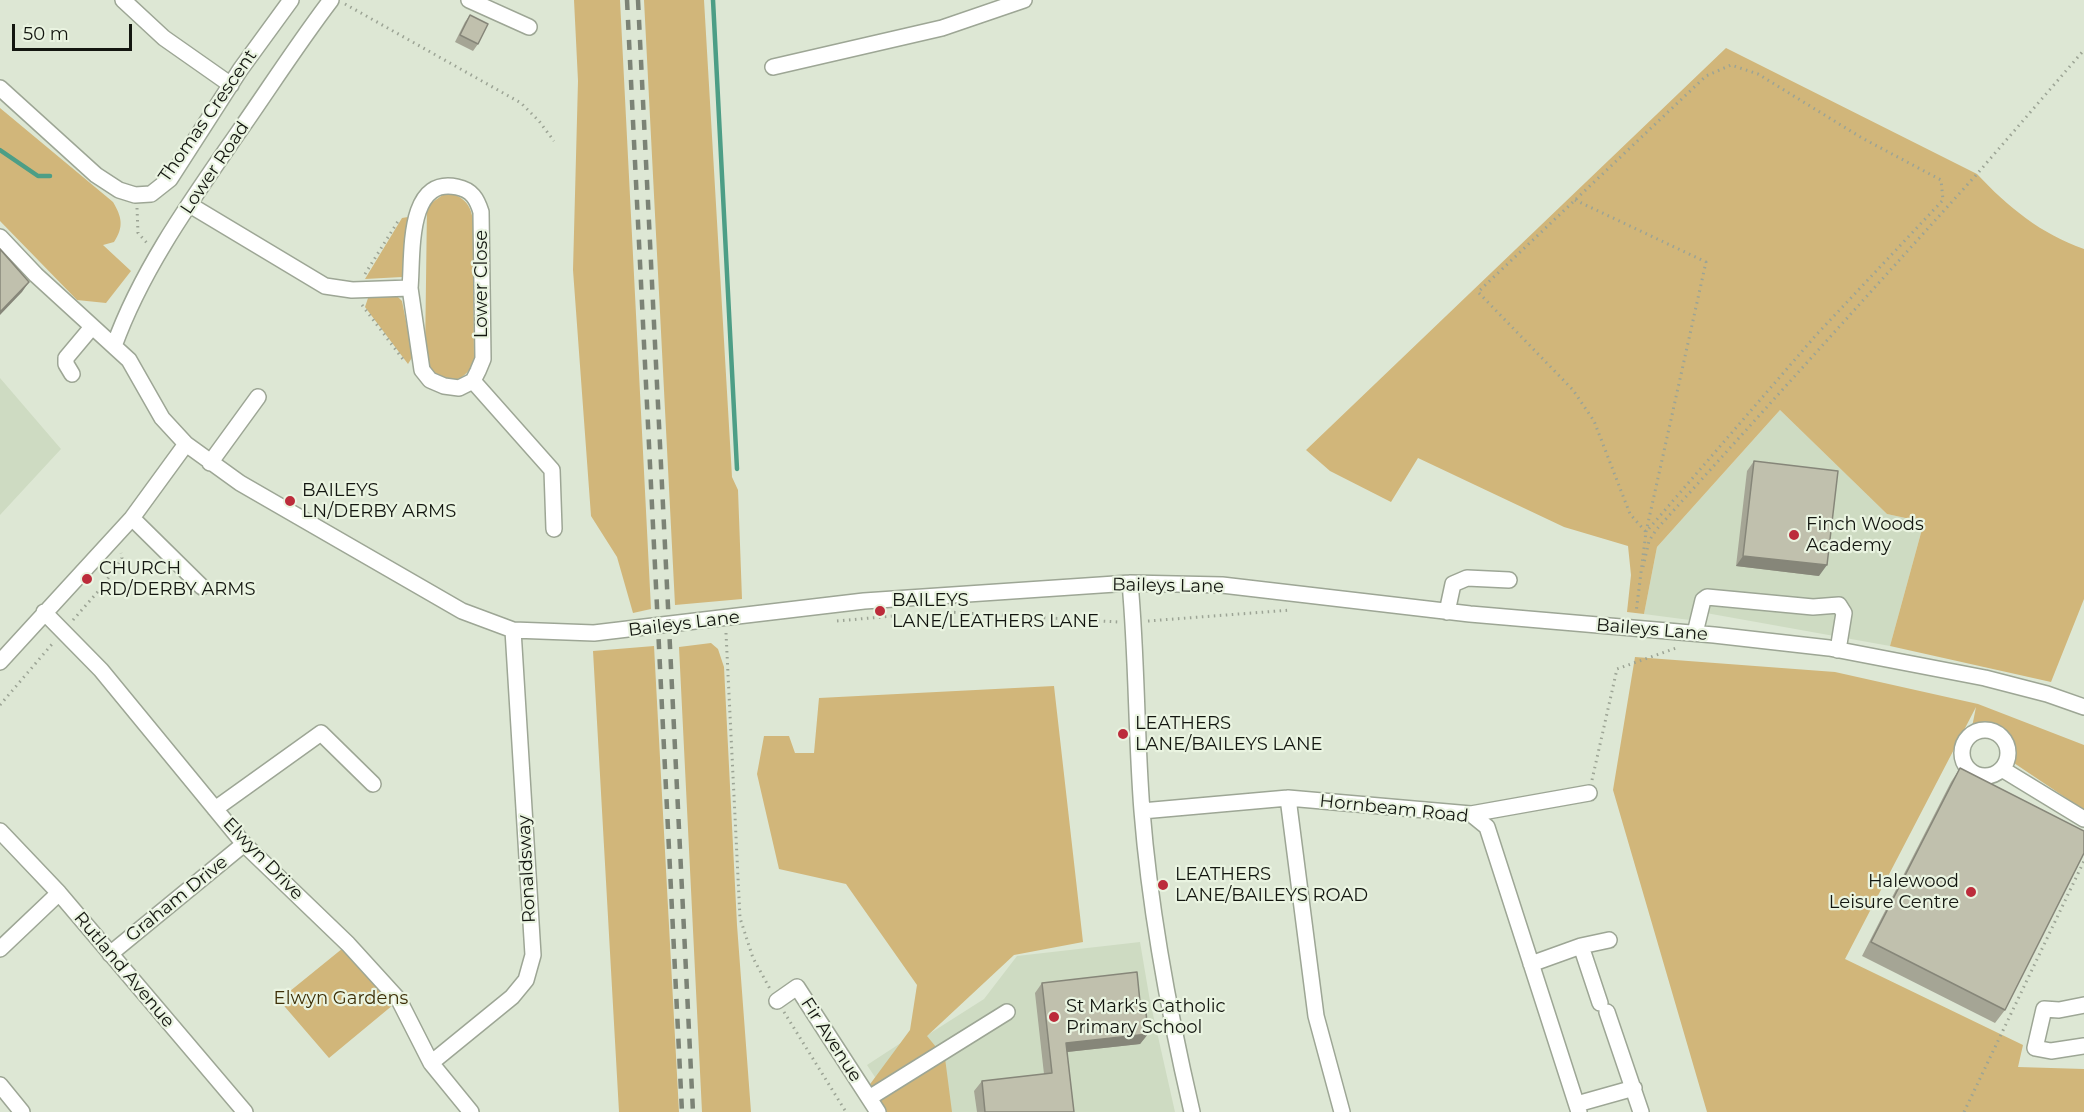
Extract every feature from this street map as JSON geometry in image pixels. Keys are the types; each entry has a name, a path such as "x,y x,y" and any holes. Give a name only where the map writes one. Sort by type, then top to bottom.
{"street":[{"path":"123,0 164,38 231,85"},
{"name":"Thomas Crescent","path":"0,88 96,175 119,190 139,195 151,194 170,179 231,85 291,0"},
{"name":"Lower Road","path":"114,346 133,297 159,254 190,205 331,0"},
{"path":"469,0 529,27"},
{"path":"773,67 942,28 1017,1"},
{"name":"Lower Close","path":"417,211 424,196 432,188 458,187 477,198 481,212 483,358 473,381"},
{"path":"190,205 325,286 352,290 410,288"},
{"path":"417,211 410,288 422,370 430,380 444,387 459,388 473,381 552,470 554,529"},
{"name":"Baileys Lane","path":"0,237 36,275 136,369 162,418 186,444 210,463 462,611 513,630 594,633 725,625 864,601 1130,583 1222,585 1447,612 1634,620 1695,633 1838,650 1985,678 2048,694 2084,707"},
{"path":"72,374 66,364 66,358 92,327"},
{"path":"210,463 258,397"},
{"path":"0,662 132,518 186,444"},
{"path":"132,518 202,587"},
{"path":"1447,612 1453,584 1467,578 1509,580"},
{"path":"1130,583 1134,622 1142,811 1163,975 1192,1112"},
{"path":"1695,633 1703,600 1707,597 1813,607 1839,605 1844,614 1838,650"},
{"name":"Elwyn Drive","path":"44,612 101,670 244,844 348,944 399,1000 431,1063 471,1112"},
{"name":"Ronaldsway","path":"431,1063 512,997 526,980 532,955 513,630"},
{"path":"215,809 321,733 374,784"},
{"path":"2002,769 2084,819"},
{"path":"1471,814 1589,793"},
{"path":"1288,798 1316,1016 1342,1112"},
{"name":"Hornbeam Road","path":"1142,811 1288,798 1471,814 1487,827 1578,1108"},
{"name":"Rutland Avenue","path":"0,831 59,894 245,1112"},
{"name":"Graham Drive","path":"110,954 244,844"},
{"path":"0,949 59,894"},
{"path":"1532,964 1581,946 1609,940"},
{"path":"1581,946 1627,1068 1640,1110"},
{"name":"Fir Avenue","path":"777,1001 796,987 878,1112"},
{"path":"2084,1005 2066,1009 2044,1009 2035,1048 2051,1052 2084,1046"},
{"path":"869,1098 1007,1012"},
{"path":"0,1085 22,1112"},
{"path":"1578,1108 1634,1088"}],"path":[{"path":"339,0 521,103 554,141"},
{"path":"1634,620 1646,554 1656,530 1977,174 2084,51"},
{"path":"1731,65 1758,74 1862,138 1941,180 1943,200 1817,334 1646,532 1630,514 1589,413 1573,390 1478,292 1706,76 1731,65"},
{"path":"139,195 138,233 159,254"},
{"path":"1575,200 1706,262 1646,532 1634,620"},
{"path":"417,211 402,215 352,290 409,367 422,370"},
{"path":"939,612 1134,622 1294,609"},
{"path":"837,621 894,616"},
{"path":"725,625 735,631"},
{"path":"725,625 740,918 753,958 846,1112"},
{"path":"1589,793 1617,669 1681,646"},
{"path":"1964,1112 2084,861"}],"shaded area":[{"path":"0,378 61,449 0,515"},
{"name":"Finch Woods Academy","path":"1780,410 1887,514 1924,522 1890,646 1706,613 1705,622 1644,614 1657,547"},
{"name":"St Mark's Catholic Primary School","path":"1140,942 1150,1001 1175,1112 898,1112 867,1065 913,1035 929,1034 984,999 1017,956"}],"green space":[{"path":"574,0 620,0 651,609 633,613 617,557 591,516 573,270 578,81"},
{"path":"644,0 704,0 732,477 738,490 742,599 675,605"},
{"path":"1726,48 1977,174 2001,198 2026,218 2054,236 2084,249 2084,599 2051,682 1890,646 1924,522 1887,514 1780,410 1657,547 1644,614 1627,612 1631,575 1628,546 1564,527 1418,458 1391,502 1330,471 1306,450"},
{"path":"0,108 113,202 116,207 121,222 119,232 114,242 103,245 131,271 106,303 77,300 0,221"},
{"path":"447,192 466,202 473,221 474,361 463,376 449,380 435,374 425,358 427,206"},
{"path":"408,217 402,277 365,279 402,218"},
{"path":"397,296 402,301 413,356 408,364 365,307 368,298"},
{"path":"711,643 718,649 724,667 737,925 751,1112 702,1112 679,647"},
{"path":"654,646 679,1112 619,1112 593,651"},
{"path":"1635,657 1835,672 1978,704 2084,745 2084,810 2008,759 2004,740 1970,737 1976,707 1845,959 2023,1045 2018,1067 2084,1069 2084,1112 1707,1112 1613,790"},
{"path":"1054,686 1083,942 1014,955 927,1036 945,1058 952,1112 880,1112 865,1091 910,1030 917,985 846,884 779,869 757,774 764,736 789,736 795,753 814,753 819,698"},
{"name":"Elwyn Gardens","path":"348,944 399,1000 329,1058 279,1000"}],"building":[{"path":"470,15 488,24 478,44 460,35"},
{"path":"0,249 29,282 0,312"},
{"path":"1754,461 1838,471 1827,565 1743,556"},
{"path":"1960,768 2084,831 2084,853 2005,1010 1871,942"},
{"path":"1137,972 1141,1012 1146,1012 1148,1034 1066,1043 1074,1112 985,1112 982,1081 1052,1073 1042,983"}],"waterway":[{"path":"713,0 737,469"},
{"path":"0,150 38,176 50,176"}],"railway":[{"path":"627,0 682,1112"},
{"path":"638,0 693,1112"}],"place":[{"name":"BAILEYS LN/DERBY ARMS","path":"290,501"},
{"name":"Finch Woods Academy","path":"1794,535"},
{"name":"CHURCH RD/DERBY ARMS","path":"87,579"},
{"name":"BAILEYS LANE/LEATHERS LANE","path":"880,611"},
{"name":"LEATHERS LANE/BAILEYS LANE","path":"1123,734"},
{"name":"LEATHERS LANE/BAILEYS ROAD","path":"1163,885"},
{"name":"Halewood Leisure Centre","path":"1971,892"},
{"name":"St Mark's Catholic Primary School","path":"1054,1017"}]}
